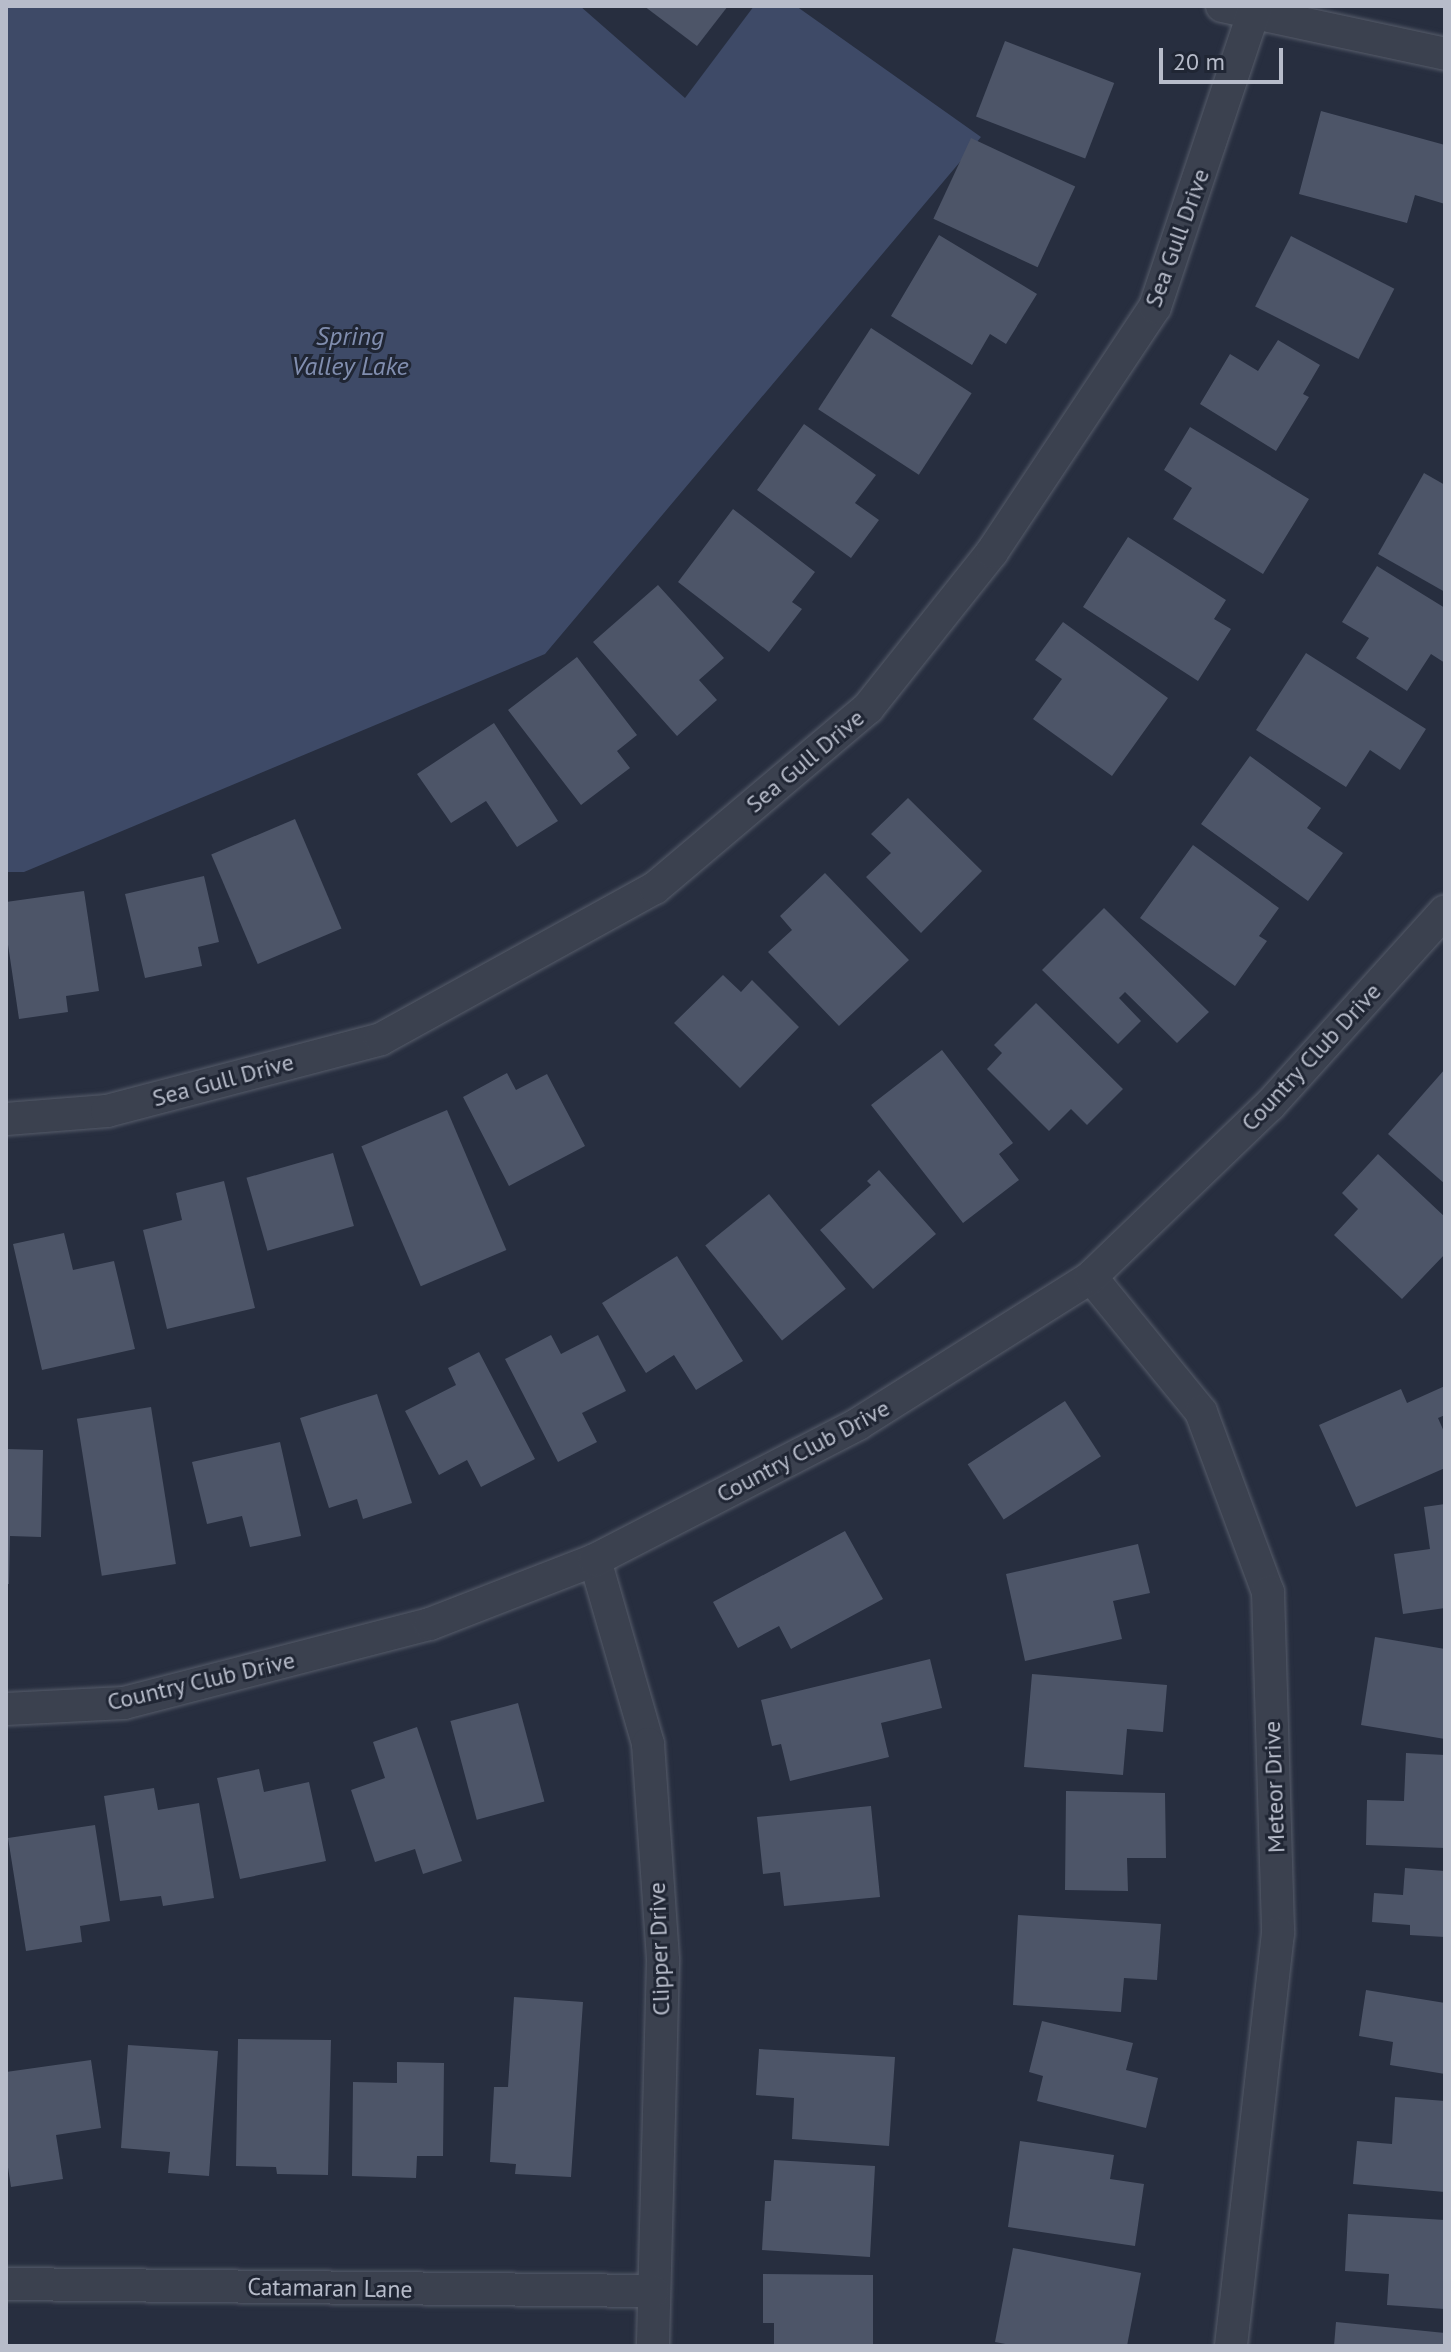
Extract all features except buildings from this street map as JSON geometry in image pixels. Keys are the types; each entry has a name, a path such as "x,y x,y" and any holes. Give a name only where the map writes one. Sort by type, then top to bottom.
{"street":[{"path":"1222,6 1256,9 1445,54"},
{"name":"Sea Gull Drive","path":"6,1119 107,1111 381,1039 655,888 868,708 992,552 1155,307 1256,9"},
{"name":"Country Club Drive","path":"6,1709 124,1703 430,1624 595,1560 858,1424 1091,1277 1270,1105 1445,911"},
{"name":"Meteor Drive","path":"1091,1277 1201,1412 1268,1592 1278,1933 1231,2346"},
{"name":"Clipper Drive","path":"595,1560 648,1744 663,1961 653,2346"},
{"name":"Catamaran Lane","path":"6,2284 653,2291"}],"water":[{"name":"Spring Valley Lake","path":"6,6 580,6 685,98 754,6 796,6 981,137 545,654 24,872 6,872"}]}
